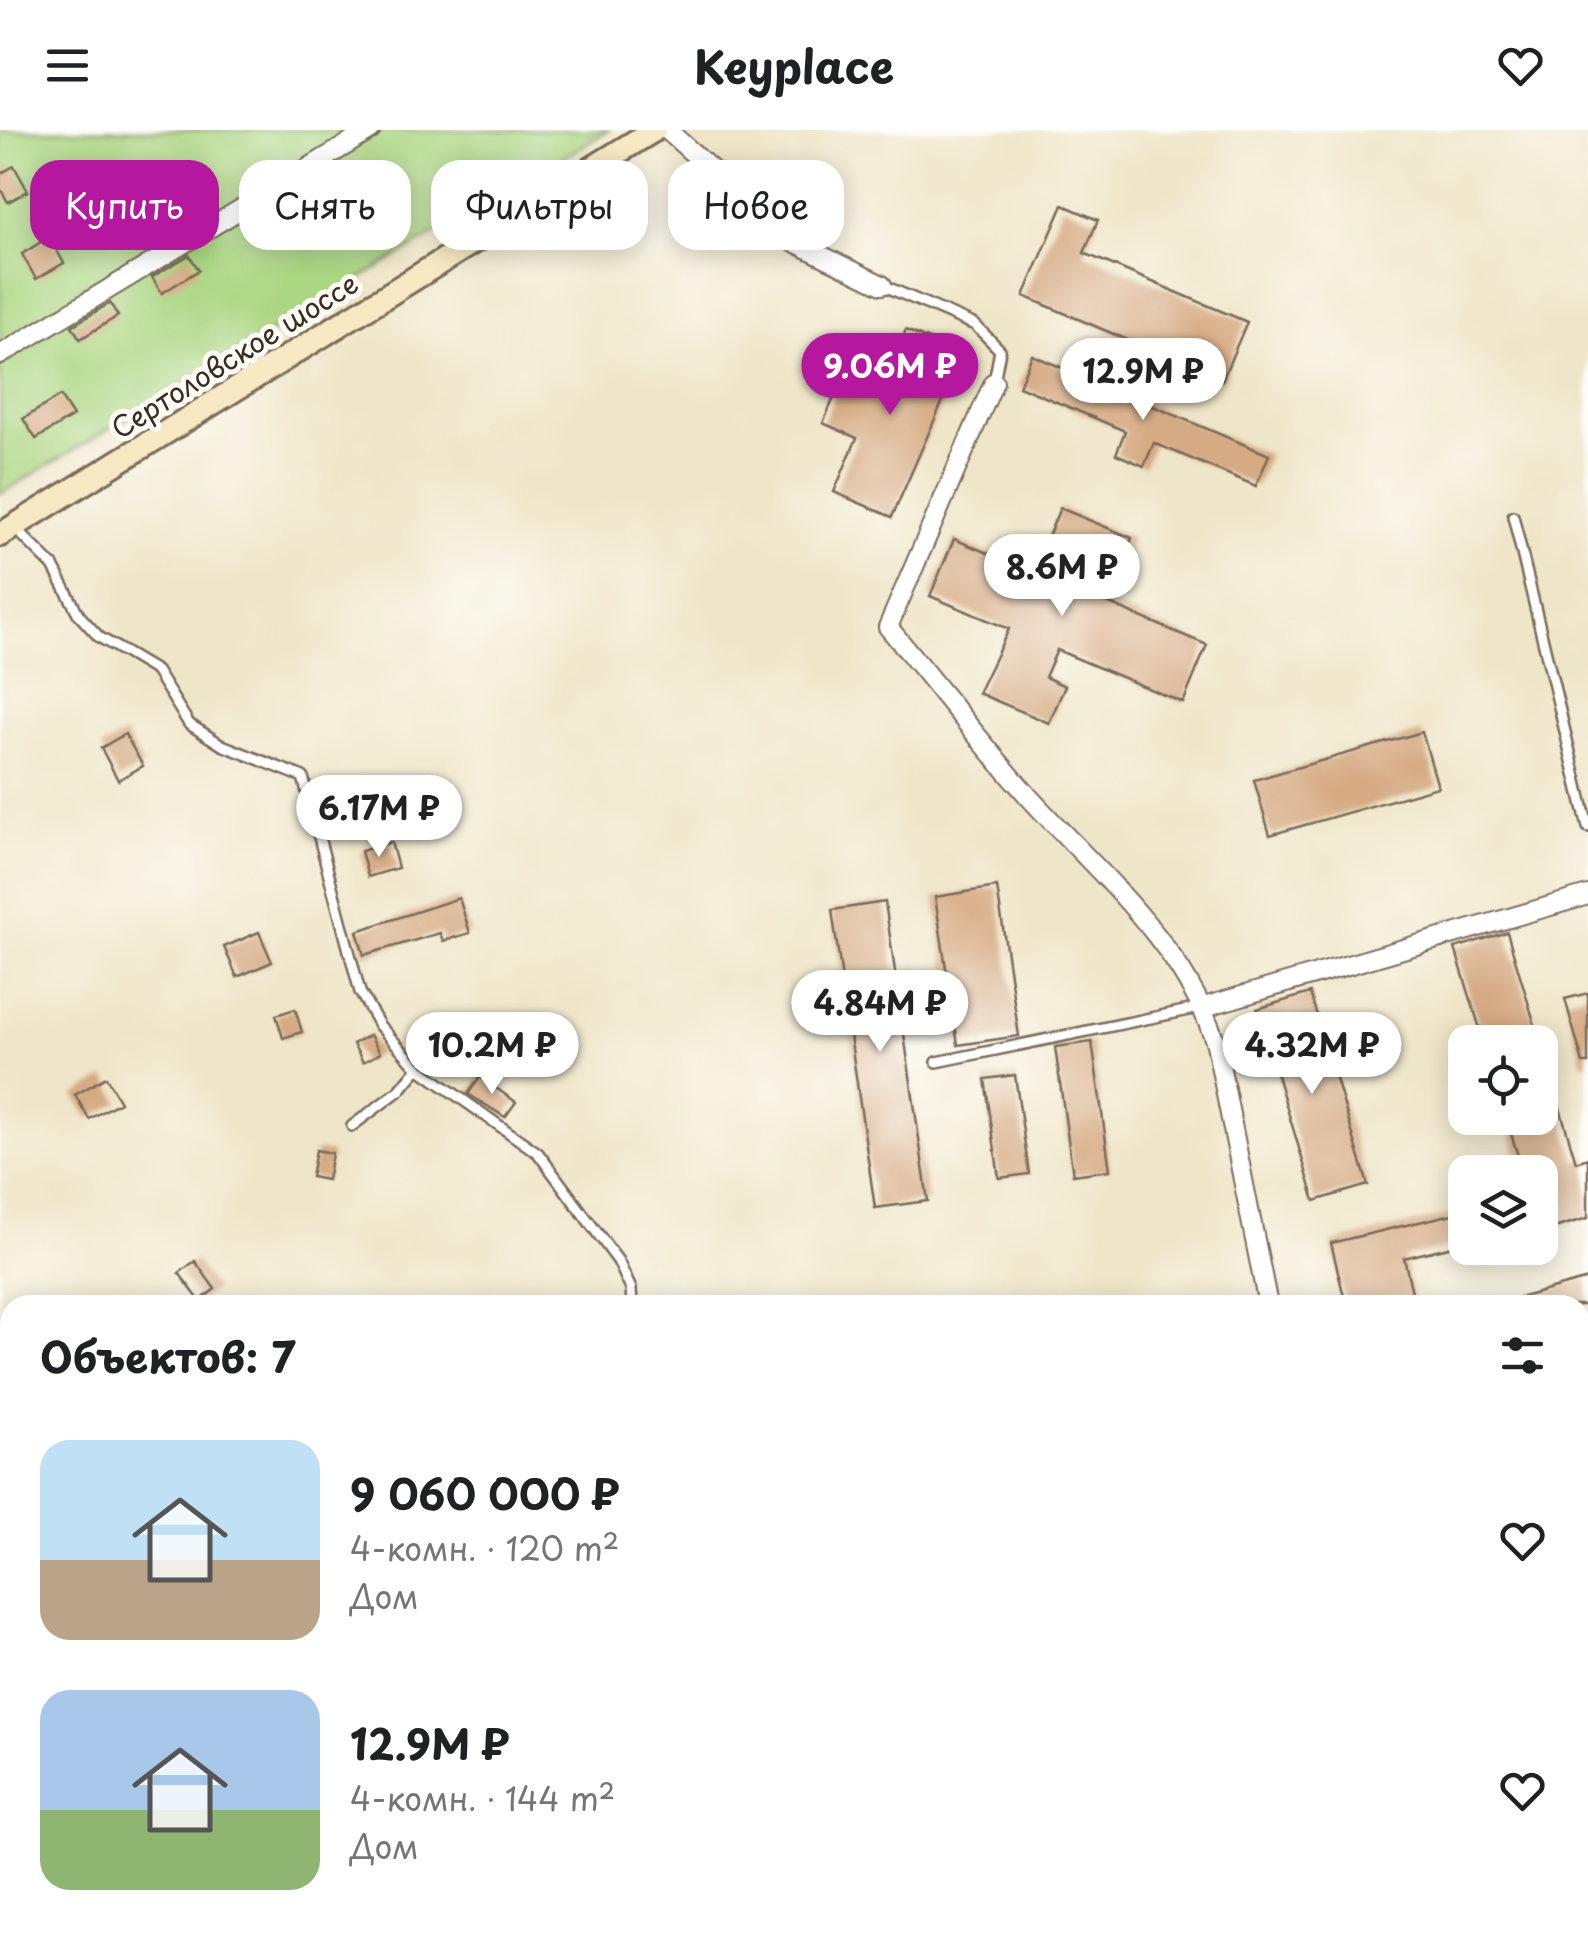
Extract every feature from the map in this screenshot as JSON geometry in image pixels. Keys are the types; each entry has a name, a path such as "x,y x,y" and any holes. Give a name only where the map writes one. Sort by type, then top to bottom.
{"main road":[{"name":"Сертоловское шоссе","path":"7,531 654,130"}],"street":[{"path":"0,354 371,130"},
{"path":"667,130 790,240 882,285"},
{"path":"994,382 888,627 1027,794 1167,945 1204,1006 1216,1044 1266,1295"},
{"path":"1204,1006 1588,896"}],"lane":[{"path":"882,285 975,324 1000,350 994,382"},
{"path":"1514,516 1588,827"},
{"path":"7,531 52,566 80,615 99,637 156,672 189,724 222,745 303,777 360,992 379,1026 418,1068 538,1153 618,1262 631,1295"},
{"path":"938,1062 1204,1006"},
{"path":"352,1126 400,1090 418,1068"}],"green space":[{"path":"0,130 609,130 559,160 431,160 431,236 411,248 411,160 239,160 239,250 408,250 0,494"}],"building":[{"path":"14,166 28,191 8,202 0,188 0,174"},
{"path":"1063,205 1098,220 1084,253 1247,322 1222,380 1024,296"},
{"path":"30,249 56,250 64,263 36,279 22,254"},
{"path":"189,255 199,270 162,293 152,277"},
{"path":"110,303 118,316 80,339 72,326"},
{"path":"906,330 963,355 892,517 834,492 857,438 823,423 852,356 887,372"},
{"path":"1032,355 1269,455 1256,486 1154,443 1144,466 1116,454 1125,431 1019,386"},
{"path":"60,396 73,416 36,439 23,419"},
{"path":"1060,508 1132,538 1123,560 1099,550 1081,592 1207,645 1183,703 1057,650 1045,677 1065,686 1049,723 978,693 1009,629 930,596 954,539 1033,572"},
{"path":"1422,732 1438,787 1270,835 1254,780"},
{"path":"125,734 143,766 118,780 101,748"},
{"path":"391,842 398,868 368,877 361,851"},
{"path":"997,887 1019,1036 958,1045 935,897"},
{"path":"459,898 470,933 443,941 440,933 364,955 357,931"},
{"path":"885,902 928,1201 875,1208 832,910"},
{"path":"259,932 272,962 237,977 224,947"},
{"path":"1507,932 1535,1025 1479,1025 1455,948"},
{"path":"1310,993 1368,1185 1315,1201 1257,1009"},
{"path":"1588,993 1588,1063 1583,1063 1565,999"},
{"path":"295,1009 302,1032 283,1038 276,1015"},
{"path":"370,1035 380,1053 363,1062 353,1044"},
{"path":"1092,1042 1110,1170 1073,1175 1055,1047"},
{"path":"1015,1075 1029,1174 999,1178 985,1079"},
{"path":"106,1077 120,1102 89,1119 75,1095"},
{"path":"480,1077 516,1102 505,1117 468,1094"},
{"path":"1558,1101 1576,1162 1588,1158 1588,1218 1558,1227 1558,1155 1518,1155 1511,1135 1558,1135"},
{"path":"316,1150 332,1153 327,1180 311,1177"},
{"path":"1448,1215 1448,1247 1404,1258 1413,1295 1344,1295 1331,1243"},
{"path":"195,1261 215,1289 208,1295 196,1295 179,1273"},
{"path":"1588,1279 1588,1295 1529,1295"}]}
